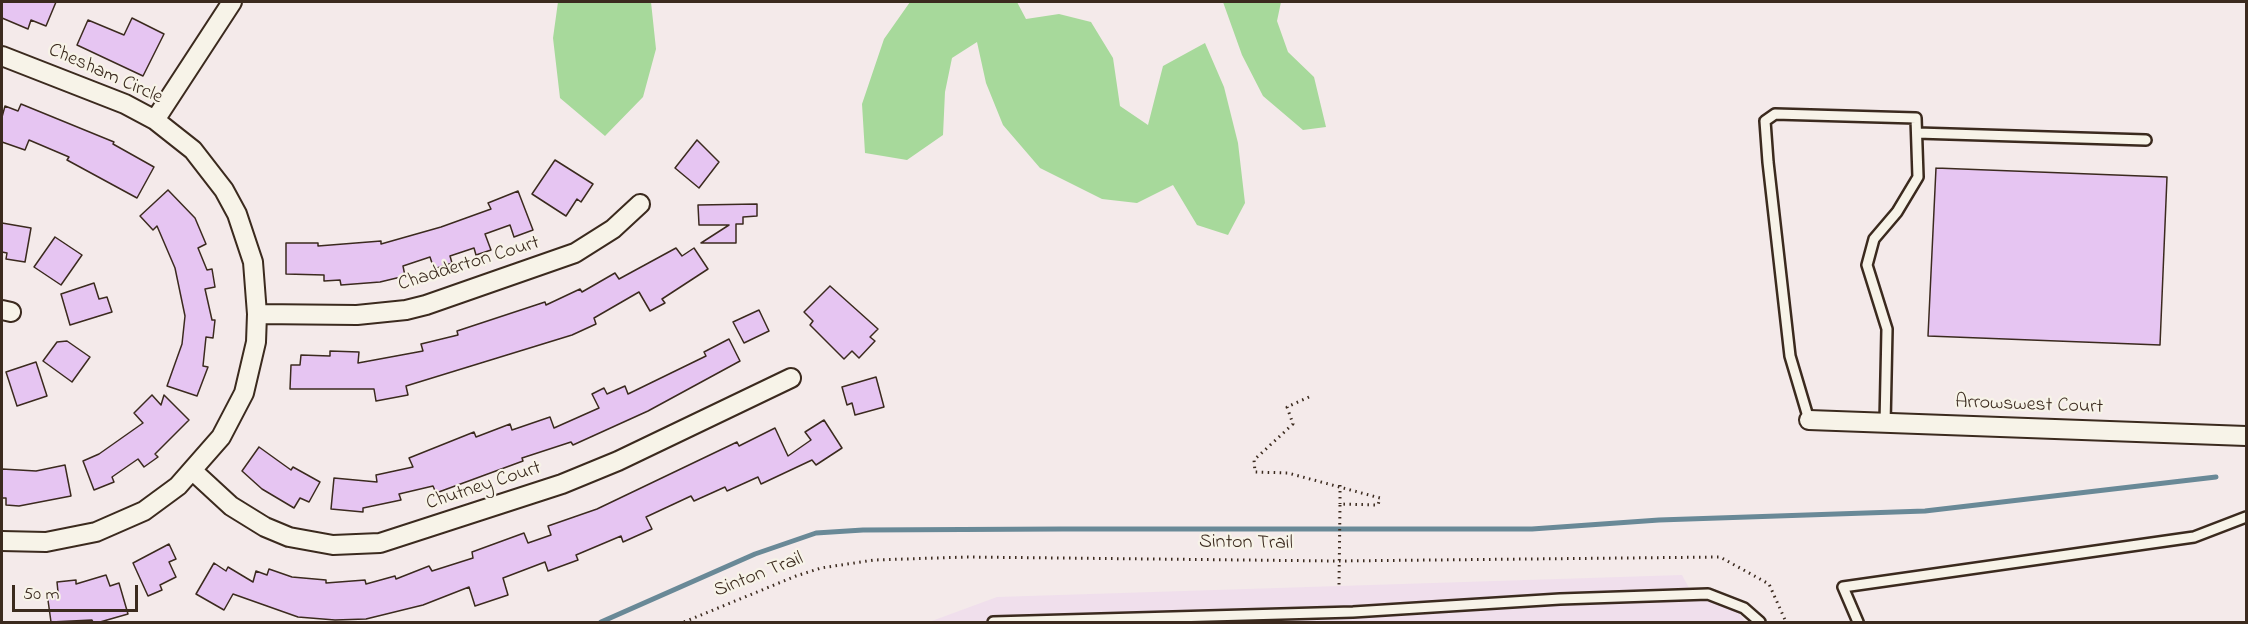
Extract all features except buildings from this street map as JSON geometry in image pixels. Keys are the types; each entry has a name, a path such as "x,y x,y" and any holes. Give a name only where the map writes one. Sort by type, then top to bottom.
{"street":[{"path":"155,120 232,2"},
{"name":"Chesham Circle","path":"2,56 125,104 155,120 193,150 224,190 237,214 253,262 257,314 256,342 244,393 221,437 193,471 177,486 144,511 96,532 46,542 2,541"},
{"name":"Chadderton Court","path":"257,314 357,315 406,310 575,253 613,229 640,204"},
{"name":"Chutney Court","path":"193,471 231,506 265,527 289,537 333,545 380,543 529,496 591,473 791,378"},
{"name":"Arrowswest Court","path":"1809,420 2247,436"}],"lane":[{"path":"1809,420 1790,356 1765,121 1775,114 1916,118 1918,177 1897,212 1874,239 1867,265 1887,329 1885,424"},
{"path":"1917,133 2146,140"},
{"path":"1858,622 1844,587 2194,537 2247,517"},
{"path":"993,622 1353,612 1560,599 1708,594 1744,608 1760,622"}],"path":[{"path":"1309,398 1287,407 1293,424 1254,460 1255,472 1288,473 1340,484 1380,498 1378,505 1340,504"},
{"path":"1339,585 1340,484"},
{"name":"Sinton Trail","path":"684,622 821,568 874,560 979,557 1340,561 1720,557 1769,584 1786,622"}],"shaded area":[{"path":"1682,575 1689,588 1738,611 1745,622 929,622 997,597"}],"green space":[{"path":"558,2 651,2 656,49 643,97 605,136 560,98 553,38"},
{"path":"910,2 1017,2 1026,19 1059,14 1091,22 1113,58 1120,106 1148,125 1163,66 1205,43 1224,87 1238,143 1245,203 1228,235 1197,225 1173,185 1137,203 1102,199 1040,168 1003,125 986,83 977,42 952,58 945,92 943,135 907,160 865,153 862,104 884,39"},
{"path":"1223,2 1281,2 1277,21 1288,52 1314,77 1326,127 1303,130 1263,96 1242,55"}],"waterway":[{"path":"601,622 755,554 816,533 863,530 1532,529 1659,520 1925,511 2216,477"}]}
